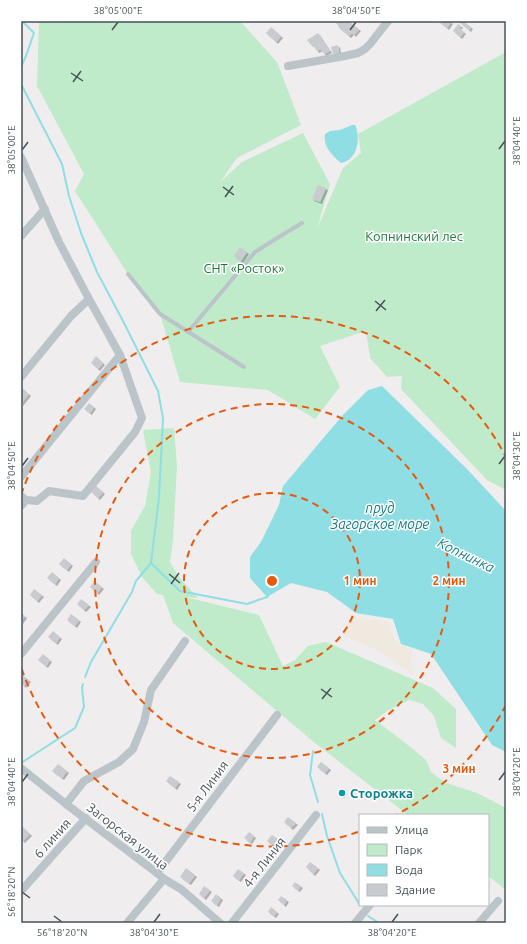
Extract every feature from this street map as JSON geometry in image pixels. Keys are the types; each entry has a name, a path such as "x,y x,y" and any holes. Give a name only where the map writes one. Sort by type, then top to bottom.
{"street":[{"path":"288,66 358,53 370,44 388,21"},
{"path":"21,157 59,242 120,355 142,418 136,432 83,496 49,491 37,501 23,501"},
{"path":"21,236 45,209"},
{"path":"21,377 71,316 89,299"},
{"path":"21,477 120,355"},
{"path":"21,654 96,562"},
{"path":"66,804 84,781 119,762 133,748 144,722 151,690 185,641"},
{"name":"5-я Линия","path":"157,873 277,715"},
{"name":"Загорская улица","path":"21,768 164,879 181,889 220,923"},
{"name":"4-я Линия","path":"232,923 316,815"},
{"name":"6 линия","path":"21,891 86,818"},
{"path":"127,923 164,879"},
{"path":"479,923 498,901"},
{"path":"355,923 369,906"}],"lane":[{"path":"188,332 255,252 302,224"},
{"path":"128,274 160,314 244,367"}],"green space":[{"path":"39,21 240,21 277,62 301,125 237,158 220,182 242,162 303,133 330,184 317,229 343,168 361,153 358,134 506,52 506,490 487,480 401,389 402,376 387,377 370,358 366,331 320,346 340,387 315,419 268,390 180,382 160,314 128,274 75,191 84,174 37,86"},
{"path":"174,428 177,466 173,540 170,562 179,577 198,598 185,597 259,615 283,666 295,660 308,646 326,642 433,688 456,709 456,748 441,738 434,716 423,704 409,700 387,711 375,720 426,760 431,772 446,783 477,793 506,808 506,890 489,877 489,814 407,814 315,743 173,623 163,595 157,594 142,577 131,554 131,531 145,506 151,472 143,430"}],"sand":[{"path":"351,616 368,621 374,619 389,623 396,641 399,644 413,650 411,663 413,675 381,652 342,635"}],"water":[{"path":"355,125 357,130 357,148 351,158 341,163 331,154 327,147 325,143 325,134 330,131 340,130"},
{"name":"пруд Загорское море","path":"382,386 468,470 506,511 506,752 492,745 431,654 401,644 393,619 356,613 327,592 291,583 267,597 250,578 250,557 261,542 279,505 283,486 342,416 368,390"}],"building":[{"path":"338,21 348,21 359,29 354,35 352,33 349,36 338,27 339,26 336,23"},
{"path":"438,21 449,21 451,22 447,28"},
{"path":"461,21 471,27 469,30 459,22"},
{"path":"458,24 461,26 459,28 464,32 460,37 453,31"},
{"path":"271,27 281,36 276,42 266,33"},
{"path":"318,33 330,51 324,54 321,49 317,51 307,40"},
{"path":"338,45 339,52 333,54 331,47"},
{"path":"318,185 326,188 320,202 312,199"},
{"path":"240,247 247,252 241,261 234,256"},
{"path":"96,356 103,363 98,369 91,363"},
{"path":"21,387 29,394 21,404"},
{"path":"89,403 94,407 90,413 84,409"},
{"path":"96,486 103,492 98,498 91,492"},
{"path":"64,558 71,564 67,570 59,564"},
{"path":"52,572 59,578 55,584 47,578"},
{"path":"94,581 102,587 97,593 90,587"},
{"path":"34,589 42,595 37,601 30,595"},
{"path":"81,599 89,605 84,610 77,604"},
{"path":"21,613 25,616 21,622"},
{"path":"71,614 79,620 75,626 67,620"},
{"path":"53,631 60,637 56,643 48,637"},
{"path":"43,654 50,660 46,666 38,660"},
{"path":"21,674 29,680 24,686 21,683"},
{"path":"321,762 329,768 325,773 317,767"},
{"path":"58,764 67,771 62,778 52,771"},
{"path":"170,776 179,782 175,788 166,781"},
{"name":"Сторожка","path":"342,790 345,792 342,796 339,794"},
{"path":"288,817 296,823 291,828 284,822"},
{"path":"23,827 30,834 23,841 21,839 21,828"},
{"path":"249,832 254,836 250,842 244,838"},
{"path":"272,835 278,839 273,846 267,841"},
{"path":"310,862 318,868 313,874 306,867"},
{"path":"186,868 195,875 189,883 180,877"},
{"path":"238,869 244,873 239,880 233,876"},
{"path":"295,882 301,886 298,890 292,886"},
{"path":"204,886 210,890 204,898 199,894"},
{"path":"216,894 221,898 217,905 211,901"},
{"path":"281,896 287,900 284,905 278,900"},
{"path":"271,907 277,912 274,916 268,912"}],"waterway":[{"path":"21,67 34,33 22,21"},
{"path":"21,84 62,164 69,196 81,233 97,272 158,391 163,418 159,497 151,563 180,591 247,604 268,596"},
{"path":"85,677 91,662 132,592 136,581 151,563"},
{"path":"21,763 75,728 84,707 83,684"},
{"path":"313,751 310,775 318,802"},
{"path":"322,814 327,836 340,873 359,903"},
{"path":"368,916 379,923"}],"place":[{"name":"Сторожка","path":"342,793"}],"park label":[{"name":"Копнинский лес","path":"414,236"},
{"name":"СНТ «Росток»","path":"244,268"}],"water label":[{"name":"Копнинка","path":"466,555"}]}
